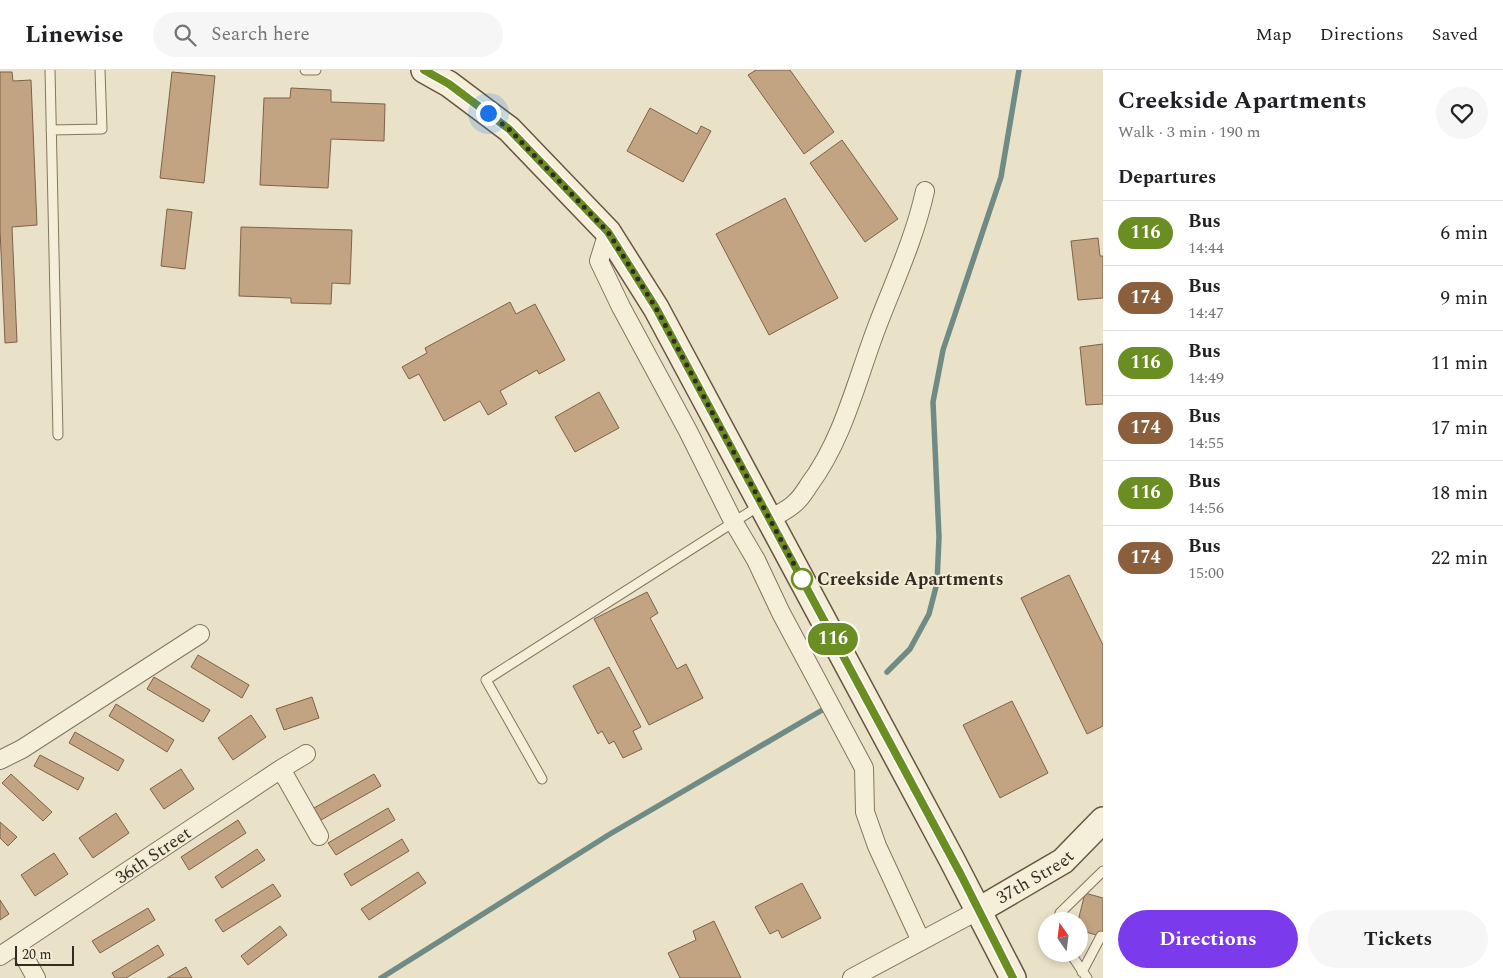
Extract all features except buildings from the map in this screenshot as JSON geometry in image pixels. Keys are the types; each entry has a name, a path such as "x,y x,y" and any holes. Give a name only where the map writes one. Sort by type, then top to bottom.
{"main road":[{"path":"424,70 453,77 509,129 608,232 656,308 979,910 1013,978"},
{"name":"37th Street","path":"979,910 1062,861 1102,824"}],"street":[{"path":"765,512 795,503 829,455 878,323 897,278 920,214 925,191"},
{"path":"608,232 598,261 864,768 865,812 877,846 921,941"},
{"path":"0,760 30,743 200,634"},
{"name":"36th Street","path":"0,956 281,768 306,754"},
{"path":"281,768 319,836"},
{"name":"37th Street","path":"852,978 979,910"},
{"path":"18,945 36,978"}],"lane":[{"path":"50,70 58,435"},
{"path":"51,130 102,129 100,70"},
{"path":"305,70 316,70"},
{"path":"542,779 486,680 733,521 765,512"},
{"path":"1061,912 1103,872"},
{"path":"1084,975 1101,936"},
{"path":"1076,962 1084,975"}],"waterway":[{"path":"887,672 910,649 929,614 937,583 939,537 933,402 943,350 1001,177 1019,70"},
{"path":"381,978 610,834 824,709"}],"bus line":[{"name":"116","path":"424,70 449,84 509,129 608,232 656,308 961,875 1013,978"}],"place":[{"name":"Creekside Apartments","path":"802,579"}],"route":[{"path":"488,113 509,129 608,232 656,308 802,579"}]}
